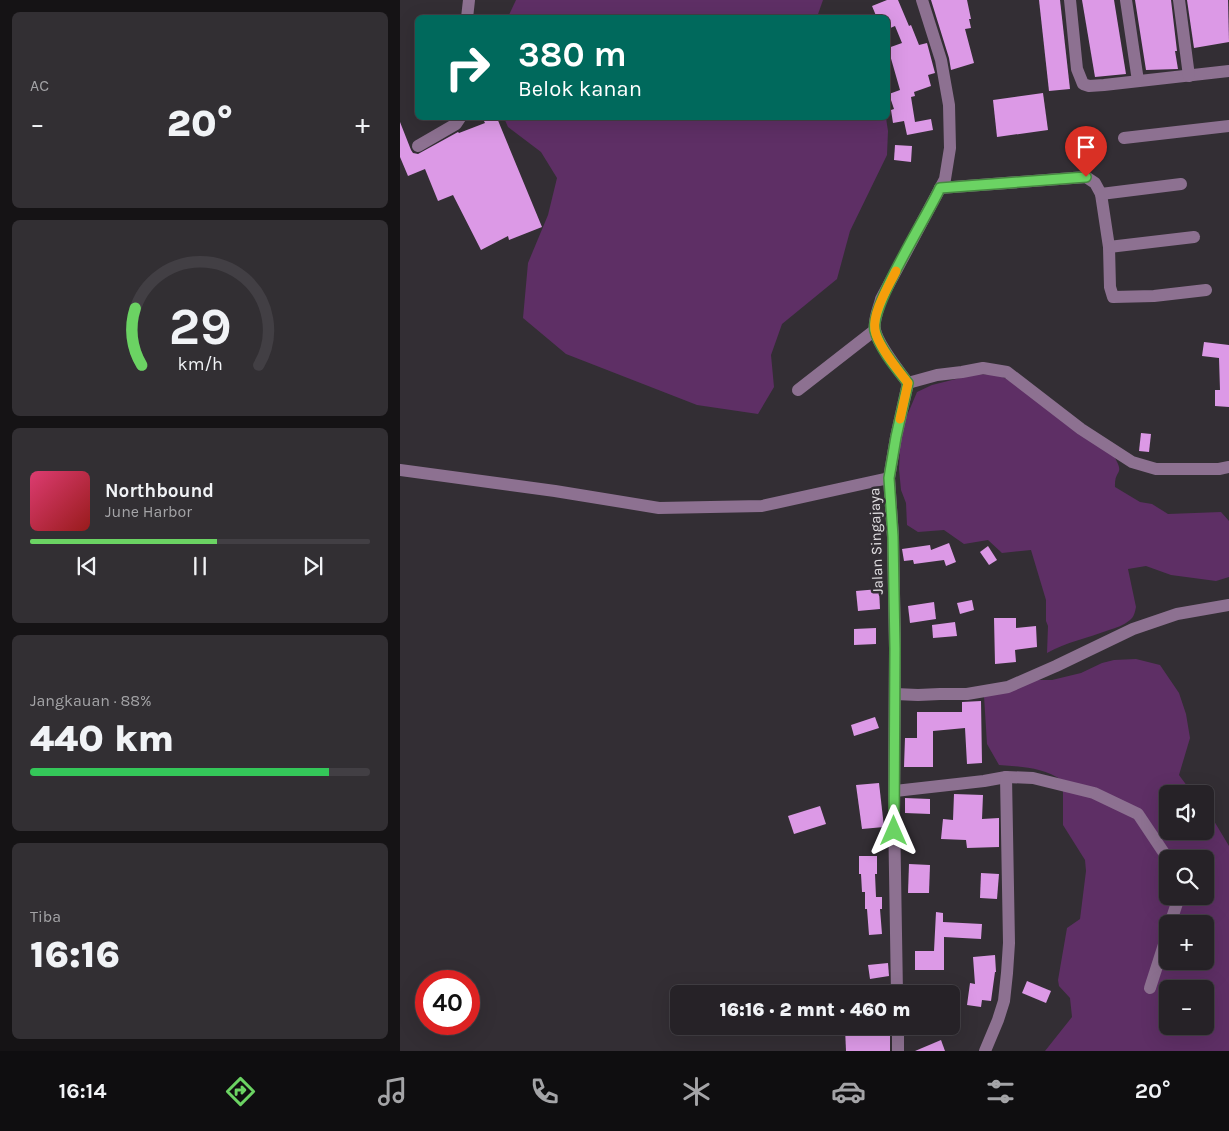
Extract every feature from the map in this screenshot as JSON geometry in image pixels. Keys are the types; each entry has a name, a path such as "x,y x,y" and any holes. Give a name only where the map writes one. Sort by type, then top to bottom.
{"street":[{"path":"467,15 469,0"},
{"path":"922,0 941,60 949,105 950,148 945,179 882,299 876,320 875,330 893,363 908,383 937,375 983,368 1007,372 1082,429 1132,462 1156,469 1211,469 1229,467"},
{"path":"1070,0 1077,70 1083,84 1090,86 1229,71"},
{"path":"1126,0 1138,81"},
{"path":"1179,0 1189,76"},
{"path":"418,146 456,124 459,120"},
{"path":"1124,138 1229,126"},
{"path":"940,188 1086,177 1095,183 1101,194 1109,247 1110,287 1113,297 1154,296 1206,290"},
{"path":"1101,194 1181,184"},
{"path":"1109,247 1194,237"},
{"path":"798,390 875,330"},
{"name":"Jalan Singajaya","path":"897,985 893,537 889,478 908,383"},
{"path":"400,470 555,491 659,508 762,506 889,478"},
{"path":"895,694 918,696 967,694 1008,687 1133,630 1177,614 1229,605"},
{"path":"895,791 1006,777 1033,778 1094,793 1138,814 1162,850"},
{"path":"985,1051 1004,1001 1009,943 1006,777"},
{"path":"1150,988 1159,960"},
{"path":"898,1035 898,1051"}],"shaded area":[{"path":"516,0 823,0 818,15 509,15"},
{"path":"505,120 886,120 887,155 850,231 837,279 782,324 771,355 774,387 758,414 697,405 566,354 523,318 528,263 548,215 557,178 541,152 508,127"},
{"path":"976,374 998,375 1013,382 1112,453 1119,466 1115,487 1140,502 1152,504 1168,514 1221,512 1229,521 1229,577 1216,581 1171,575 1146,566 1128,569 1136,607 1131,619 1117,627 1069,643 1047,653 1048,626 1046,621 1046,600 1031,550 1002,553 988,540 964,544 944,530 918,532 907,525 906,503 901,490 899,469 900,447 906,418 917,392 932,385"},
{"path":"1136,659 1160,665 1179,693 1186,714 1190,738 1179,775 1186,785 1159,785 1159,840 1214,840 1214,821 1229,846 1229,1051 1045,1051 1072,1017 1070,998 1059,986 1058,980 1067,928 1080,919 1086,871 1085,860 1063,825 1063,781 1040,770 999,765 987,744 984,696 1035,680 1052,680 1081,673 1102,663 1114,660"}],"building":[{"path":"887,0 898,0 919,45 927,43 935,73 928,75 931,86 914,92 915,96 911,97 915,122 931,119 933,130 907,135 904,121 893,123 891,110 894,109 890,94 900,90 890,55 890,47 902,43 895,26 890,28 890,15 876,15 872,6"},
{"path":"931,0 967,0 971,28 965,29 974,63 951,70"},
{"path":"1039,0 1060,0 1070,89 1049,91"},
{"path":"1082,0 1114,0 1126,74 1095,77"},
{"path":"1135,0 1171,0 1178,69 1146,70"},
{"path":"1187,0 1228,0 1229,42 1194,48"},
{"path":"1043,93 1048,130 997,137 993,100"},
{"path":"498,120 542,227 509,240 508,236 481,250 453,195 438,201 425,169 408,176 400,157 400,122 411,150 413,153 418,154 458,132 485,123 484,121"},
{"path":"895,145 912,146 911,162 894,160"},
{"path":"1204,342 1229,345 1229,407 1215,406 1215,390 1220,390 1219,358 1202,356"},
{"path":"1141,433 1151,434 1149,452 1139,451"},
{"path":"949,543 956,562 946,566 944,560 914,564 913,560 904,561 902,549 930,545 931,550"},
{"path":"988,546 997,560 989,565 980,552"},
{"path":"879,589 880,609 858,611 856,591"},
{"path":"972,600 974,610 960,614 957,603"},
{"path":"934,602 936,619 910,623 908,606"},
{"path":"994,618 1016,618 1016,628 1036,626 1037,647 1015,650 1016,662 995,664"},
{"path":"955,622 957,636 933,638 932,625"},
{"path":"876,628 876,644 854,645 854,629"},
{"path":"981,701 982,763 967,764 965,728 933,731 933,767 904,767 905,738 917,738 917,712 962,712 962,702"},
{"path":"875,717 879,728 854,736 851,725"},
{"path":"879,783 884,827 862,829 856,785"},
{"path":"954,794 983,795 982,819 999,818 999,847 967,848 966,840 941,839 943,819 953,820"},
{"path":"905,798 930,799 930,814 905,813"},
{"path":"820,806 826,824 794,834 788,816"},
{"path":"859,856 877,856 877,874 875,874 876,897 882,897 882,909 880,909 882,934 869,935 867,909 865,909 865,892 862,892 861,874 859,874"},
{"path":"909,864 930,865 929,893 908,893"},
{"path":"981,873 999,874 997,899 980,898"},
{"path":"936,912 943,913 943,922 982,924 981,939 944,937 944,970 915,970 915,951 934,951"},
{"path":"995,955 996,972 991,1001 982,1000 981,1007 967,1005 970,983 975,984 973,957"},
{"path":"888,963 889,976 870,979 868,965"},
{"path":"1027,981 1051,991 1046,1003 1022,993"},
{"path":"845,1035 890,1035 890,1051 846,1051"},
{"path":"941,1040 945,1051 915,1051"}],"slow traffic":[{"path":"896,271 882,299 875,330 893,363 908,383 900,419"}],"route":[{"path":"894,831 895,649 893,537 889,478 908,383 893,363 875,330 879,308 909,244 940,188 1086,177"}]}
